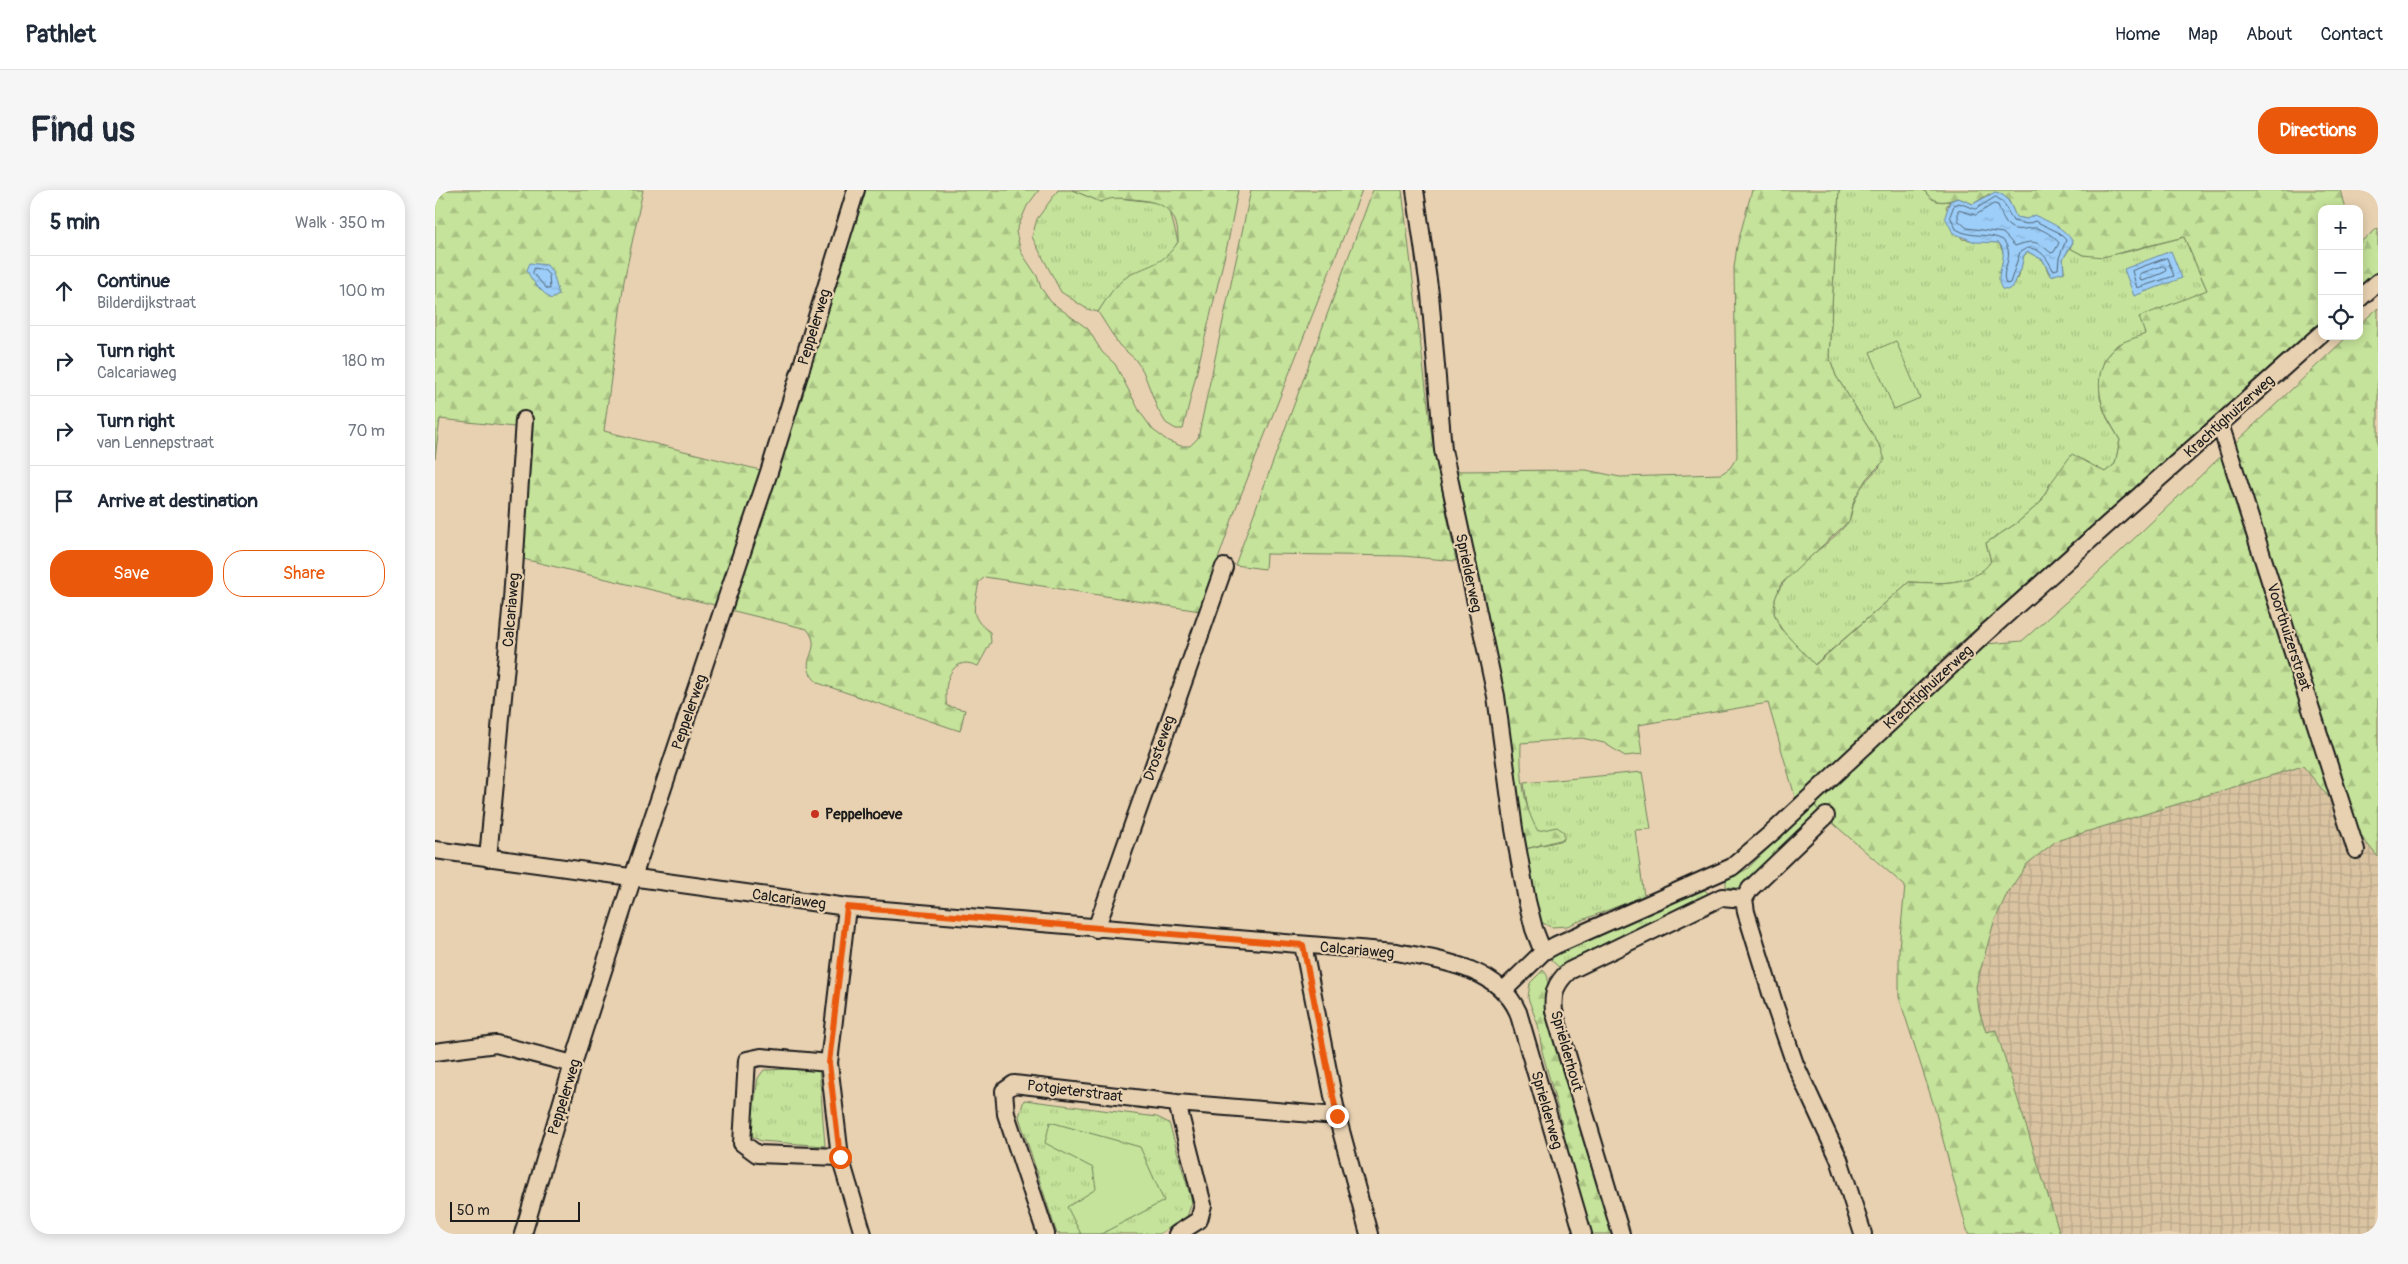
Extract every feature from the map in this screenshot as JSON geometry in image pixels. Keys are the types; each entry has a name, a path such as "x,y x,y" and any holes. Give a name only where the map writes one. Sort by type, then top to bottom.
{"street":[{"name":"Peppelerweg","path":"523,1234 573,1064 633,877 770,469 856,190"},
{"name":"Sprielderweg","path":"1415,190 1430,294 1443,450 1495,696 1514,829 1527,901 1534,929 1543,952"},
{"path":"2363,295 2378,282"},
{"name":"Krachtighuizerweg","path":"1503,991 1543,952 1584,931 1732,867 1749,854 1987,632 2318,337"},
{"name":"Calcariaweg","path":"488,858 512,600 523,420"},
{"name":"Voorthuizerstraat","path":"2220,424 2356,850"},
{"name":"Drosteweg","path":"1096,929 1223,568"},
{"path":"1826,816 1750,889 1744,899 1745,912 1795,1064 1839,1159 1863,1234"},
{"name":"Calcariaweg","path":"435,850 847,907 1096,929 1396,952 1434,959 1466,968 1486,978 1503,991"},
{"path":"1712,876 1722,897 1744,899"},
{"name":"Sprielderhout","path":"1621,1234 1554,1011 1552,999 1554,989 1569,970 1722,897"},
{"path":"847,907 829,1063 840,1157 863,1234"},
{"path":"1303,945 1337,1116 1369,1234"},
{"name":"Sprielderweg","path":"1503,991 1514,1004 1521,1020 1583,1234"},
{"path":"435,1052 496,1044 573,1064"},
{"path":"829,1063 761,1057 747,1060 742,1143 757,1154 840,1157"},
{"name":"Potgieterstraat","path":"1046,1234 1006,1114 1004,1091 1014,1084 1177,1103 1337,1116"},
{"path":"1177,1103 1203,1205 1199,1220 1177,1234"}],"shaded area":[{"path":"2303,766 2378,857 2378,1234 2060,1234 1997,1030 1986,1032 1979,1010 1976,986 1994,922 2007,894 2027,864 2056,841"}],"green space":[{"path":"435,190 643,190 624,281 604,431 760,470 719,606 523,559 533,429 440,419 435,458","holes":["527,270 557,291 559,295 541,290"]},
{"path":"863,190 1039,190 1027,206 1016,232 1021,252 1037,276 1041,288 1051,302 1088,329 1102,352 1115,364 1140,412 1153,430 1168,441 1181,446 1190,446 1198,438 1251,190 1362,190 1237,505 1200,611 985,577 979,582 974,610 978,621 990,632 991,642 978,666 968,663 954,668 950,673 946,687 947,706 965,710 960,731 818,683 808,668 813,644 812,637 807,629 730,610"},
{"path":"1058,190 1072,190 1101,202 1110,197 1161,203 1170,211 1178,242 1168,257 1111,293 1098,312 1087,309 1061,292 1032,237 1037,219"},
{"path":"1072,190 1238,190 1228,242 1183,429 1176,429 1166,423 1158,410 1143,371 1135,359 1119,345 1098,312 1111,292 1123,279 1167,256 1178,242 1175,221 1166,208 1159,204 1119,198 1101,202"},
{"path":"1373,190 1402,190 1432,438 1456,561 1403,556 1266,554 1265,569 1235,565"},
{"path":"1752,190 1839,190 1829,356 1836,376 1881,448 1885,460 1866,479 1854,500 1849,521 1781,584 1775,599 1774,613 1780,628 1815,665 1909,582 1954,582 1975,575 1984,569 1991,561 1986,543 2017,523 2041,502 2050,484 2072,454 2105,472 2115,464 2120,440 2103,408 2100,389 2101,369 2105,361 2110,353 2120,344 2145,334 2139,317 2207,290 2184,237 2103,257 2083,255 2070,248 2073,242 2027,219 2016,217 2008,199 1989,194 1973,204 1958,198 1939,201 1931,198 1924,190 2340,190 2344,205 2318,205 2318,324 1949,653 1796,800 1768,703 1638,725 1642,754 1625,756 1604,743 1582,738 1521,743 1523,789 1533,822 1538,831 1557,827 1564,832 1564,839 1521,850 1503,694 1490,624 1468,547 1452,471 1586,470 1620,477 1721,474 1730,468 1737,457 1734,268 1737,246"},
{"path":"1839,190 1924,190 1929,197 1935,200 1942,202 1950,201 1946,207 1962,239 1999,243 2004,255 2002,264 2018,279 2024,255 2028,252 2043,260 2049,274 2064,272 2063,259 2070,248 2083,255 2122,253 2184,237 2207,290 2146,334 2117,345 2105,358 2100,376 2100,398 2107,418 2120,440 2115,464 2105,472 2094,467 2050,484 2041,502 2017,523 1986,543 1991,561 1984,569 1975,575 1954,582 1909,582 1814,665 1792,643 1781,628 1774,612 1776,597 1783,583 1795,570 1848,522 1859,490 1880,467 1881,448 1836,376 1829,356"},
{"path":"2378,228 2378,271 2363,284 2363,250 2363,240"},
{"path":"2378,308 2378,857 2303,766 2056,841 2027,864 2007,894 1994,922 1976,986 1979,1010 1986,1032 1996,1030 2060,1234 1968,1234 1934,1106 1899,997 1899,948 1905,886 1820,812 1814,804 1986,644 2022,641 2084,586 2344,340 2363,340 2363,321"},
{"path":"1896,341 1920,398 1894,409 1870,352"},
{"path":"1642,772 1651,829 1635,830 1644,896 1567,926 1551,927 1541,922 1534,907 1521,850 1564,840 1538,832 1529,817 1524,783"},
{"path":"1814,804 1820,812 1749,880 1737,888 1726,887 1726,880 1747,869"},
{"path":"1705,890 1712,898 1560,968 1551,960 1554,955 1603,932"},
{"path":"1543,970 1548,979 1546,1001 1548,1012 1615,1234 1591,1234 1558,1126 1562,1124 1542,1051 1538,1025 1528,998 1530,983"},
{"path":"819,1068 825,1146 761,1141 750,1135 758,1078 764,1070"},
{"path":"1024,1100 1157,1117 1169,1123 1192,1202 1187,1217 1159,1234 1057,1234 1019,1117"},
{"path":"1050,1122 1140,1147 1164,1201 1101,1234 1081,1234 1067,1207 1096,1189 1093,1168 1045,1143"}],"water":[{"path":"1995,192 2006,198 2016,217 2027,219 2034,215 2065,232 2073,242 2063,259 2064,272 2051,276 2043,260 2028,252 2024,255 2021,269 2013,287 2007,290 2002,289 1999,278 2003,254 1999,243 1975,242 1953,233 1945,217 1950,201 1958,198 1973,204"},
{"path":"2171,251 2182,278 2134,296 2124,269"},
{"path":"530,263 547,265 553,273 559,295 551,299 537,286 527,270"}],"place":[{"name":"Peppelhoeve","path":"815,814"}],"route":[{"path":"840,1157 829,1063 847,907 1303,945 1337,1116"}]}
